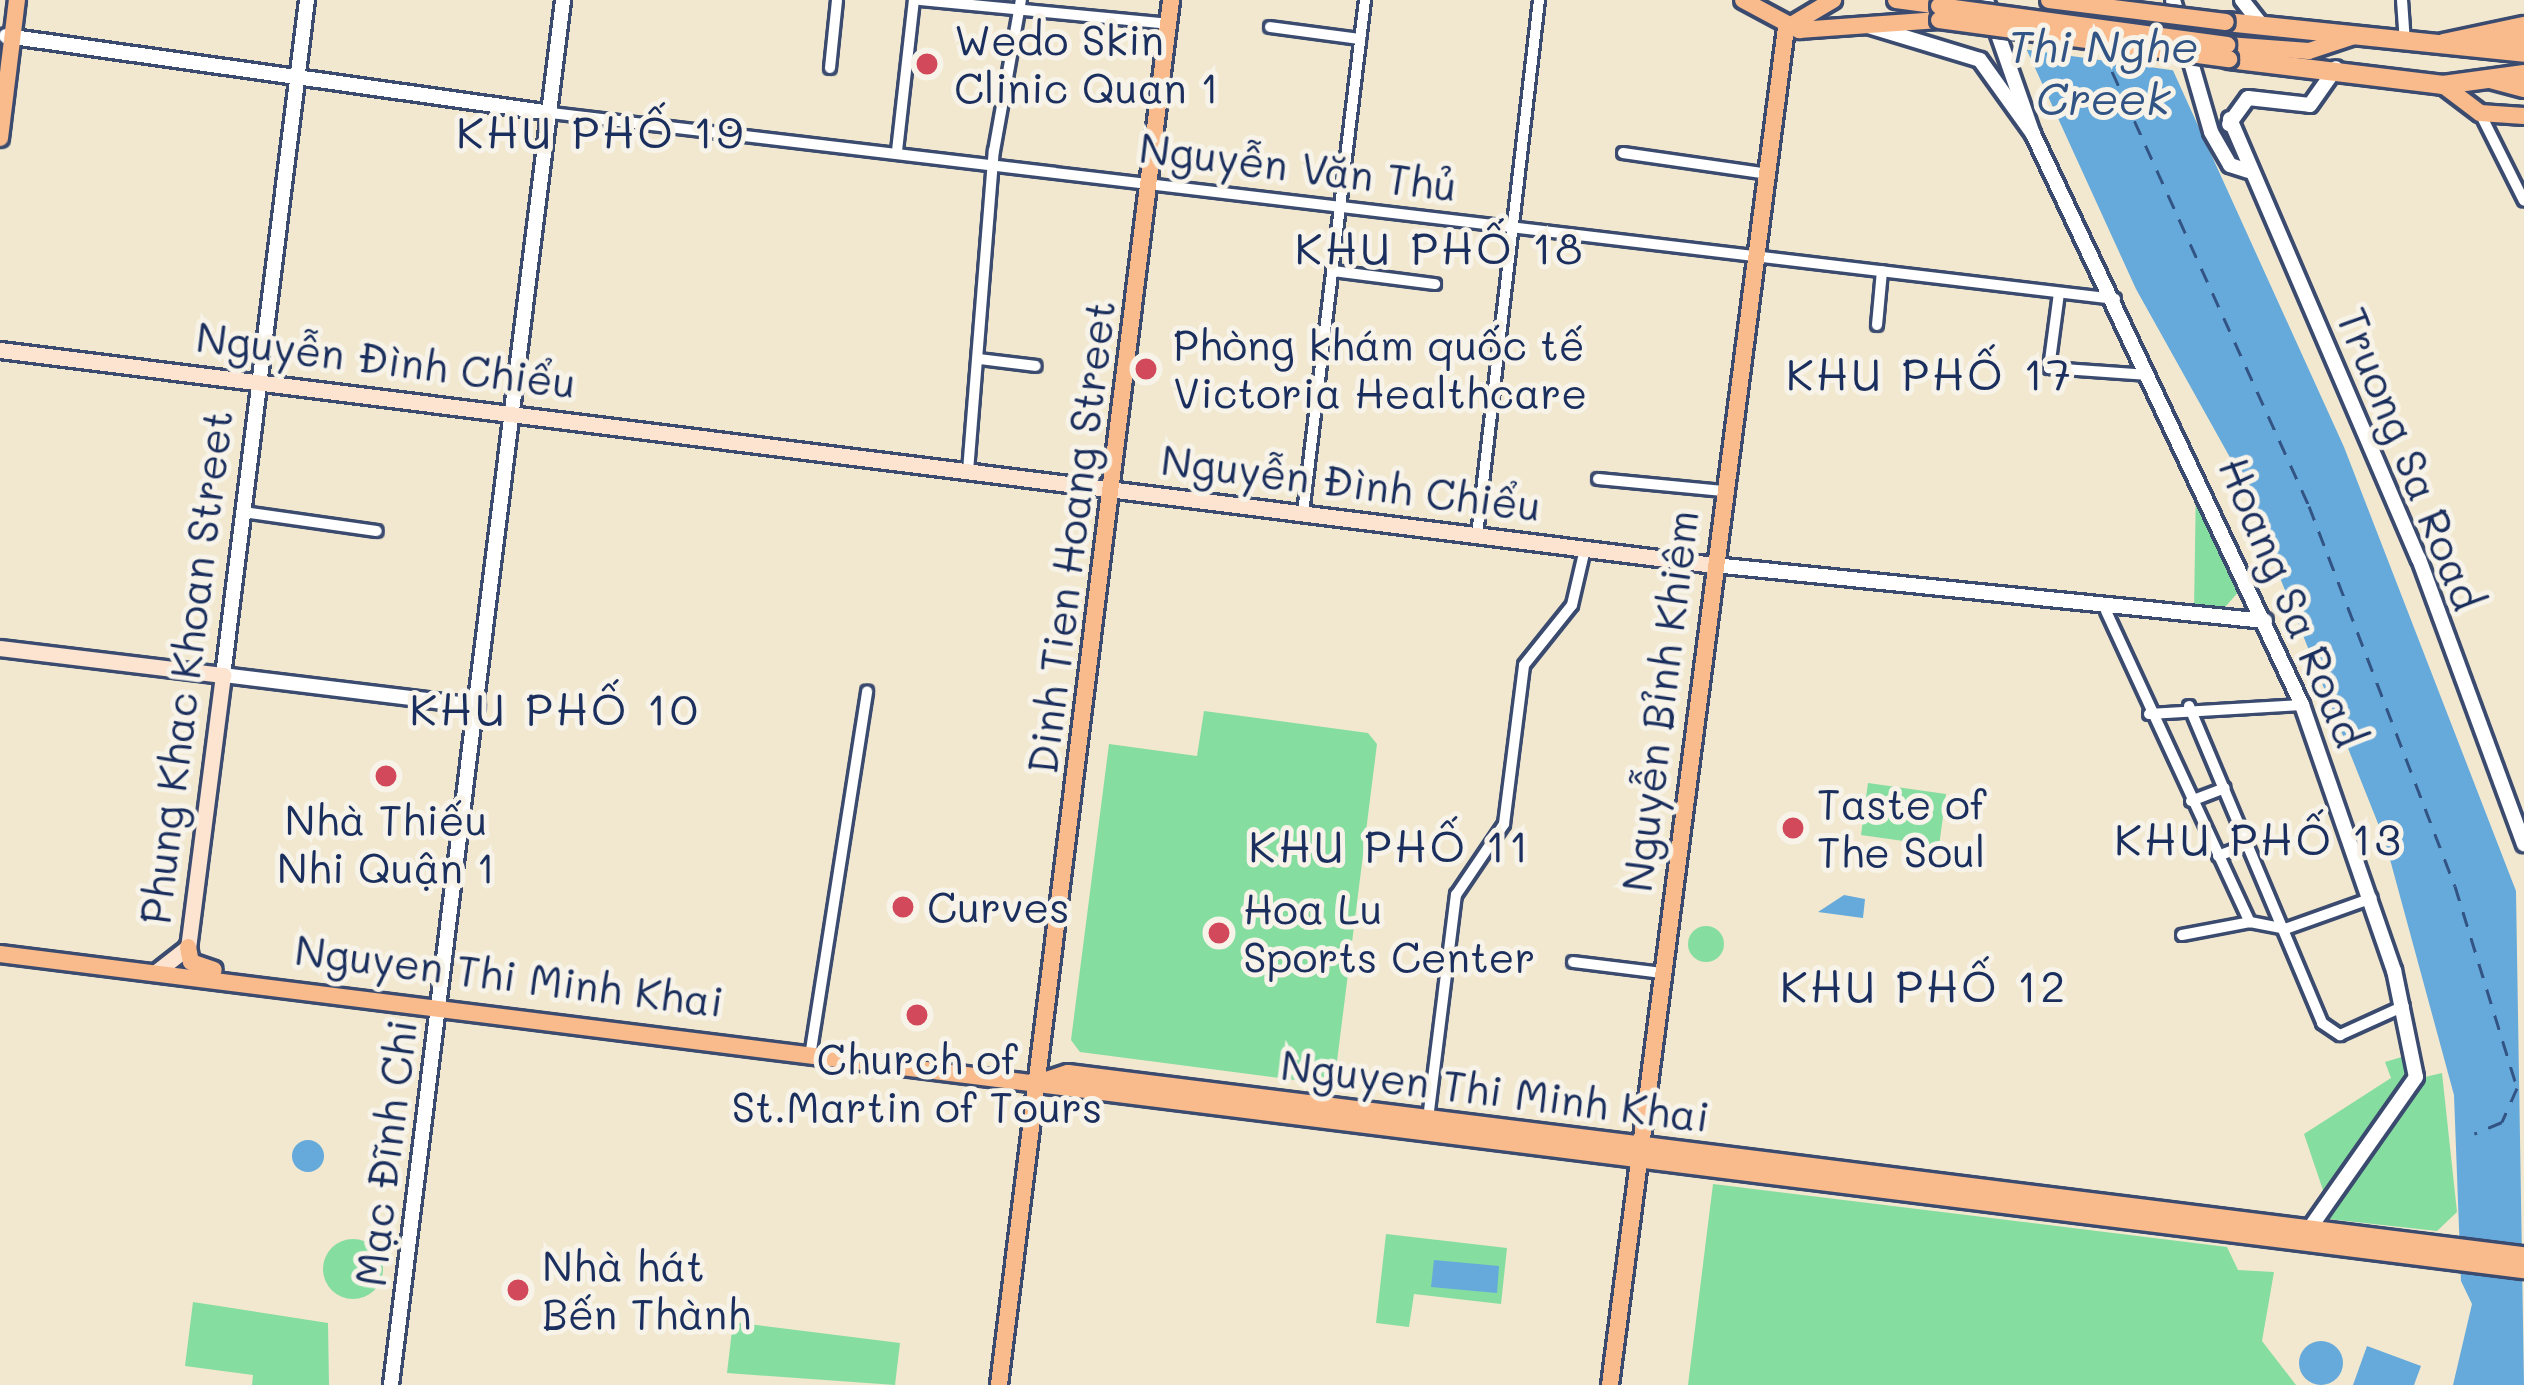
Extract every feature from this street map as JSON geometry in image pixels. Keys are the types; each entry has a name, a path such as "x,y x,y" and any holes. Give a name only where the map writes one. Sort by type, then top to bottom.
{"highway":[{"path":"2230,23 2524,53"},
{"path":"2228,52 2443,85 2524,74"}],"main road":[{"name":"Dinh Tien Hoang Street","path":"999,1385 1172,0"},
{"path":"1743,0 1786,28 1939,13"},
{"path":"1786,28 1833,0"},
{"path":"1896,0 1939,13 2228,52 2309,51 2358,35"},
{"path":"2049,0 2230,23"},
{"path":"0,138 8,15"},
{"path":"2441,42 2524,25"},
{"name":"Nguyễn Bỉnh Khiêm","path":"1610,1385 1750,255 1786,28"},
{"path":"2484,48 2524,41"},
{"path":"2490,80 2524,89"},
{"path":"2443,85 2480,113 2524,116"},
{"name":"Nguyễn Đình Chiểu","path":"0,350 1714,565"},
{"path":"0,648 223,675"},
{"name":"Phung Khac Khoan Street","path":"157,971 188,947 223,675"},
{"name":"Nguyen Thi Minh Khai","path":"188,947 198,967 254,982"},
{"name":"Nguyen Thi Minh Khai","path":"0,954 811,1050 1037,1082 1068,1073 1233,1102 2346,1242"},
{"name":"Nguyen Thi Minh Khai","path":"1940,1191 2309,1229 2346,1242"},
{"path":"2346,1242 2524,1255"},
{"path":"2346,1242 2524,1270"}],"street":[{"name":"Phung Khac Khoan Street","path":"223,675 307,0"},
{"name":"Mạc Đĩnh Chi","path":"391,1385 516,413 563,0"},
{"path":"830,68 837,0"},
{"path":"897,151 917,0 1019,5 1168,24"},
{"path":"1303,513 1365,0"},
{"path":"1477,535 1539,0"},
{"name":"Hoang Sa Road","path":"1986,0 2033,134 2118,299 2302,705 2372,898 2404,1006 2414,1084 2309,1229"},
{"path":"2174,0 2204,112 2230,165 2248,171"},
{"path":"2230,0 2230,23"},
{"path":"2242,0 2263,27"},
{"path":"2402,0 2405,39"},
{"path":"968,471 998,162 1019,5"},
{"path":"8,15 550,113"},
{"path":"1862,21 1884,38 1980,59 2033,134"},
{"path":"1270,27 1360,39"},
{"path":"2219,134 2248,98 2310,105 2336,68"},
{"path":"2204,112 2248,171"},
{"name":"Nguyễn Văn Thủ","path":"550,113 998,162 2118,299"},
{"path":"2480,113 2524,201"},
{"path":"2230,119 2248,171"},
{"path":"1623,153 1762,173"},
{"name":"Truong Sa Road","path":"2248,171 2419,559 2524,844"},
{"path":"1333,271 1436,284"},
{"path":"1877,325 1882,271"},
{"path":"2060,293 2049,368 2152,375"},
{"path":"980,359 1036,366"},
{"path":"1598,479 1723,491"},
{"path":"243,512 377,531"},
{"path":"1427,1126 1456,896 1504,824 1524,665 1572,604 1585,548"},
{"name":"Nguyễn Đình Chiểu","path":"1714,565 2106,611 2264,622"},
{"path":"2106,611 2249,922"},
{"path":"223,675 477,706"},
{"path":"811,1050 867,691"},
{"path":"2150,714 2189,706 2302,705"},
{"path":"2189,706 2322,1023 2340,1035 2404,1006"},
{"path":"2191,801 2225,788"},
{"path":"2218,856 2249,844"},
{"path":"2182,935 2249,922 2285,929 2372,898"},
{"path":"1574,962 1663,973"}],"green space":[{"path":"2196,483 2241,589 2219,614 2194,611"},
{"name":"Hoa Lu Sports Center","path":"1204,711 1368,733 1377,744 1334,1085 1080,1052 1071,1040 1109,744 1197,756"},
{"path":"1868,783 1946,794 1939,846 1861,835"},
{"path":"1706,926 1719,931 1724,944 1719,957 1706,962 1693,957 1688,944 1693,931"},
{"path":"2405,1056 2410,1081 2326,1199 2304,1134 2391,1078 2385,1062"},
{"path":"2442,1073 2457,1212 2437,1231 2328,1219 2425,1077"},
{"path":"1713,1184 2227,1247 2238,1270 2274,1272 2262,1341 2296,1385 1688,1385"},
{"path":"1386,1234 1507,1248 1501,1304 1414,1294 1409,1327 1376,1323"},
{"path":"353,1239 374,1248 383,1269 374,1290 353,1299 332,1290 323,1269 332,1248"},
{"path":"193,1302 328,1323 329,1385 252,1385 253,1375 185,1366"},
{"path":"733,1322 900,1343 895,1385 727,1373"}],"water":[{"name":"Thi Nghe Creek","path":"2004,0 2141,0 2344,447 2516,891 2524,1385 2453,1385 2472,1304 2461,1281 2454,1095 2385,841 2237,470 2136,289"},
{"path":"1844,895 1865,899 1863,918 1818,912"},
{"path":"308,1140 319,1145 324,1156 319,1167 308,1172 297,1167 292,1156 297,1145"},
{"path":"1434,1260 1499,1266 1497,1293 1431,1287"},
{"path":"2321,1341 2337,1347 2343,1363 2337,1379 2321,1385 2305,1379 2299,1363 2305,1347"},
{"path":"2367,1346 2421,1366 2414,1385 2353,1385"}],"pier":[{"path":"1998,0 2148,0 2178,71 2015,48"}],"ferry route":[{"path":"2101,47 2309,506 2455,886 2517,1088 2502,1122 2474,1134"}],"place":[{"name":"Wedo Skin Clinic Quan 1","path":"927,64"},
{"name":"Phòng khám quốc tế Victoria Healthcare","path":"1146,369"},
{"name":"Nhà Thiếu Nhi Quận 1","path":"386,776"},
{"name":"Taste of The Soul","path":"1793,828"},
{"name":"Curves","path":"903,907"},
{"name":"Hoa Lu Sports Center","path":"1219,933"},
{"name":"Church of St.Martin of Tours","path":"917,1015"},
{"name":"Nhà hát Bến Thành","path":"518,1290"}],"district":[{"name":"KHU PHỐ 19","path":"601,132"},
{"name":"KHU PHỐ 18","path":"1440,248"},
{"name":"KHU PHỐ 17","path":"1930,374"},
{"name":"KHU PHỐ 10","path":"555,709"},
{"name":"KHU PHỐ 13","path":"2259,839"},
{"name":"KHU PHỐ 11","path":"1390,846"},
{"name":"KHU PHỐ 12","path":"1924,986"}]}
